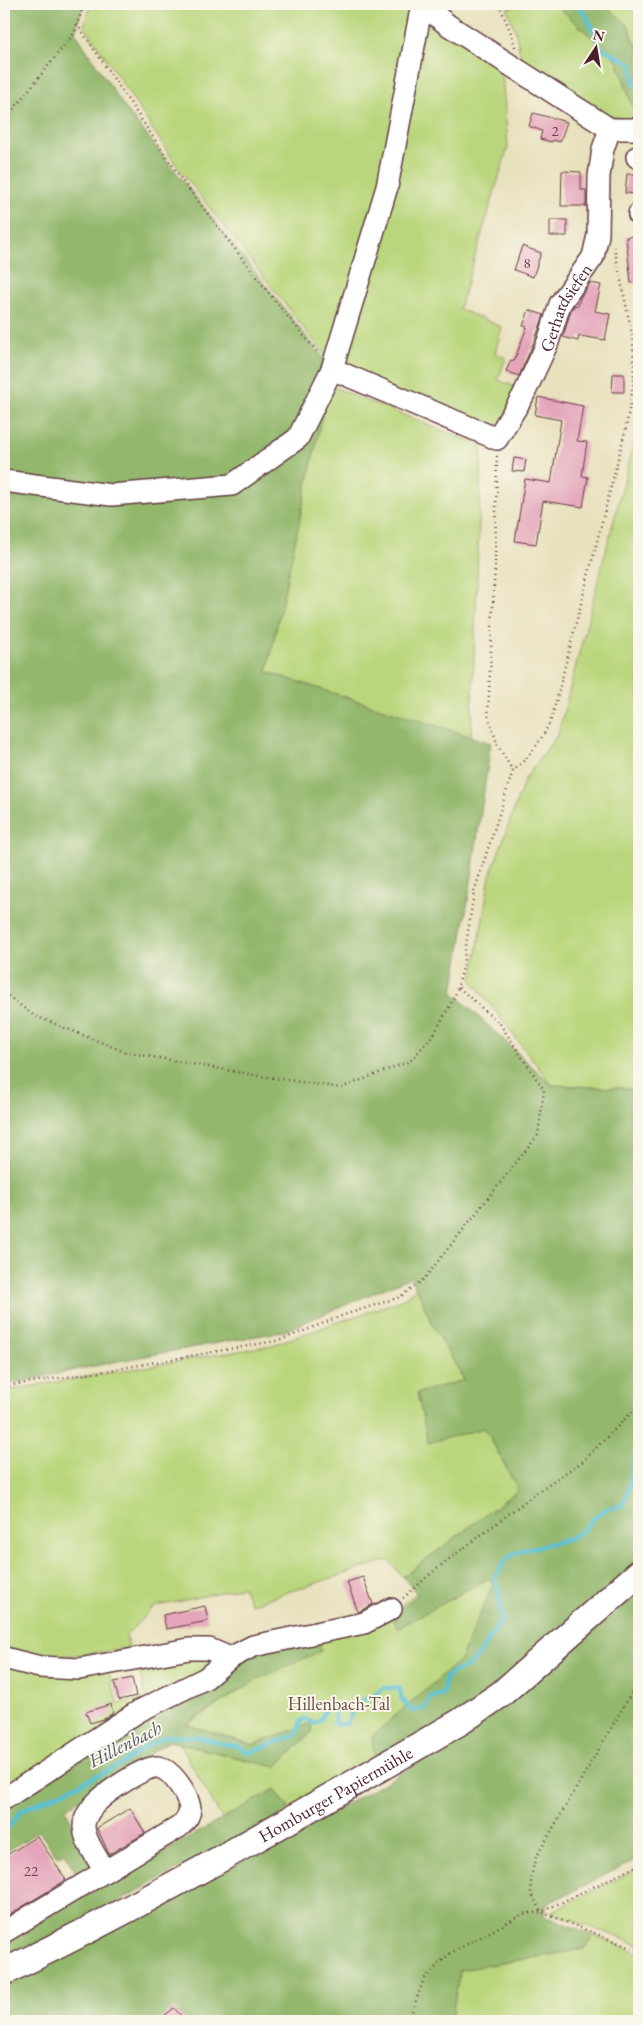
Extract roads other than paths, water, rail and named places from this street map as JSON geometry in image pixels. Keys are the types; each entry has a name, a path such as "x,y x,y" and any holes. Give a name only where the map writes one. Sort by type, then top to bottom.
{"main road":[{"name":"Homburger Papiermühle","path":"4,1972 96,1926 460,1722 501,1694 639,1573"}],"street":[{"path":"4,482 111,495 232,485 298,438 332,369 387,187 422,4 448,24 610,129 639,130"},
{"name":"Gerhardsiefen","path":"332,369 497,440 524,396 548,342 560,304 593,257 598,235 599,176 603,149 610,129"},
{"path":"4,1799 139,1711 206,1678 230,1658 253,1646 364,1623 391,1609"},
{"path":"4,1658 40,1667 79,1669 189,1649 209,1649 230,1658"},
{"path":"4,1932 179,1827 186,1820 190,1804 174,1777 166,1769 156,1766 147,1768 99,1800 87,1816 84,1827 87,1839 105,1871"}],"waterway":[{"path":"577,4 587,17 601,48 631,63 634,82 639,90"},
{"name":"Hillenbach","path":"4,1833 21,1811 120,1765 148,1745 167,1736 198,1737 238,1746 249,1753 296,1735 301,1721 305,1719 314,1723 319,1721 327,1708 332,1707 335,1712 334,1722 339,1725 347,1723 358,1702 374,1696 383,1688 399,1688 402,1699 412,1711 425,1708 431,1697 443,1694 445,1680 449,1675 463,1669 476,1658 502,1620 499,1593 494,1579 505,1561 524,1550 556,1543 572,1537 586,1527 600,1513 613,1507 622,1506 626,1499 633,1461 639,1447"}],"park label":[{"name":"Hillenbach-Tal","path":"339,1703"}]}
